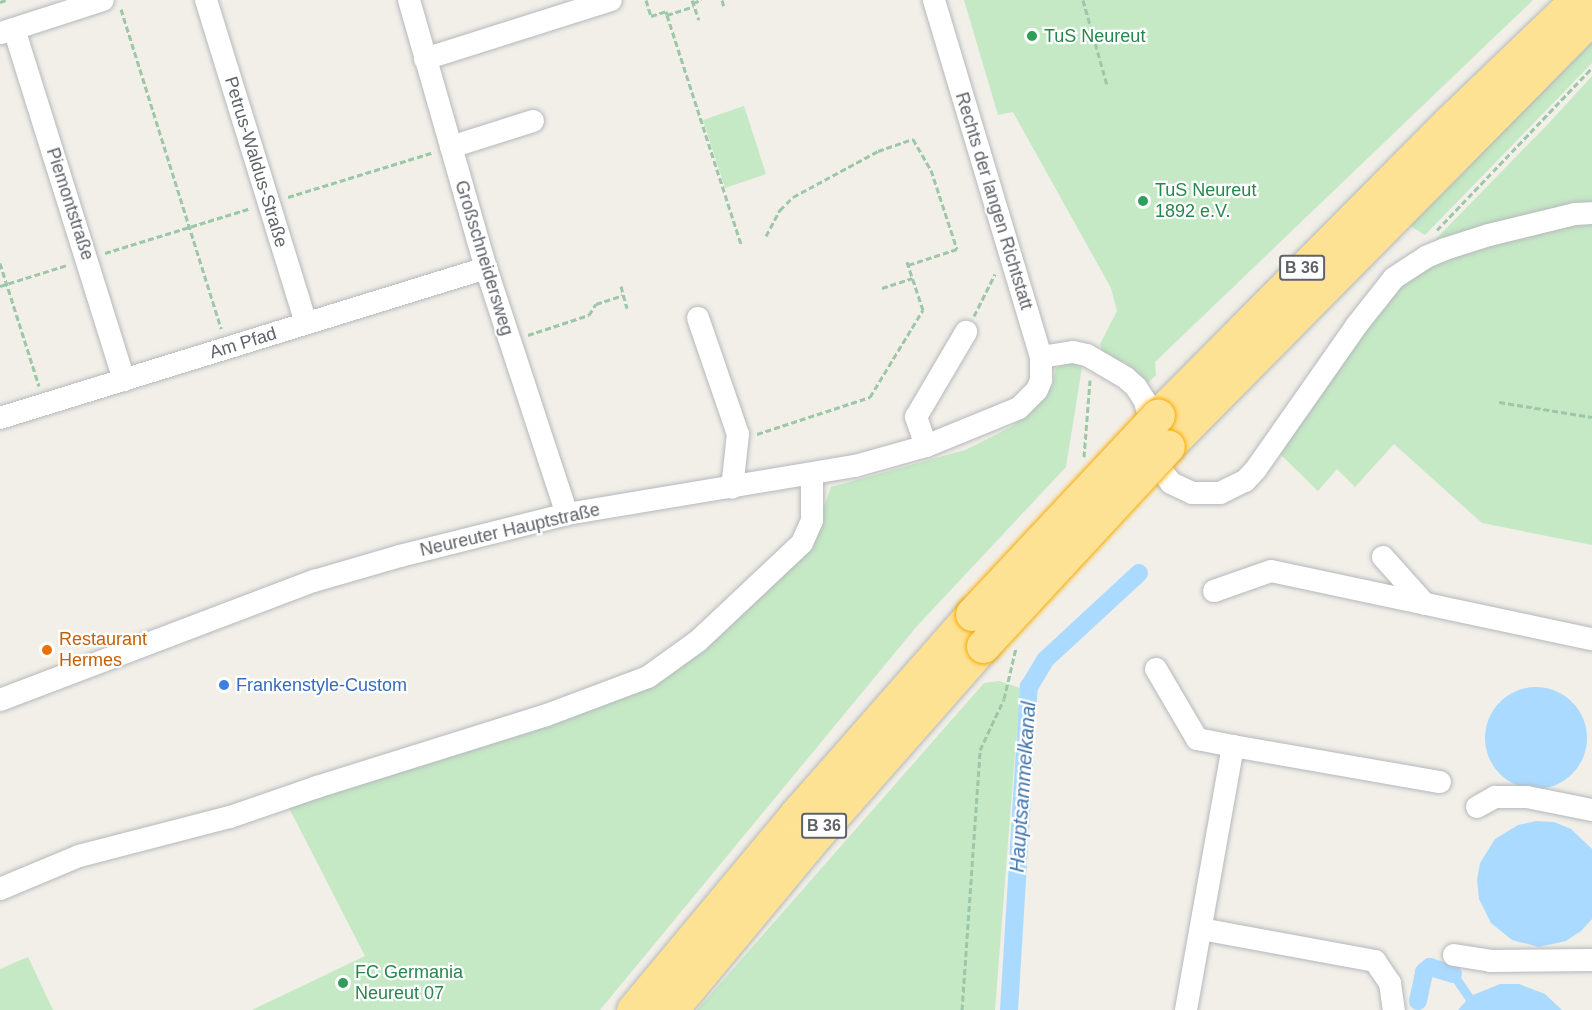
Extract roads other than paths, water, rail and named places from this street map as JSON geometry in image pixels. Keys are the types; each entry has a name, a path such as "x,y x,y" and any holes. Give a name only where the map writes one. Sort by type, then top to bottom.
{"highway":[{"name":"B 36","path":"633,1010 797,813 972,614 1158,414 1449,122 1576,0"},
{"name":"B 36","path":"671,1010 819,832 983,646 1168,446 1592,17"}],"street":[{"path":"7,31 103,0"},
{"name":"Petrus-Waldus-Straße","path":"206,0 306,323"},
{"name":"Großschneidersweg","path":"409,0 486,268 567,514"},
{"path":"425,59 610,0"},
{"name":"Rechts der langen Richtstatt","path":"934,0 1041,357 1041,380 1030,399"},
{"name":"Piemontstraße","path":"7,31 87,259 124,380"},
{"path":"451,147 533,121"},
{"path":"1041,357 1073,352 1092,357 1113,368 1136,387 1144,401 1161,470 1170,483 1192,493 1220,492 1234,488 1256,469 1356,326 1394,278 1426,257 1445,249 1575,213 1592,213"},
{"name":"Am Pfad","path":"0,418 486,268"},
{"path":"699,318 738,441 732,488"},
{"path":"926,446 916,417 966,332"},
{"name":"Neureuter Hauptstraße","path":"0,700 314,581 400,556 567,514 812,475 926,446 1005,414 1030,399"},
{"path":"0,889 79,856 230,817 317,787 544,716 648,677 683,654 802,543 812,521 812,475"},
{"path":"1383,557 1425,604"},
{"path":"1214,591 1271,571 1592,639"},
{"path":"1156,669 1197,739 1440,782"},
{"path":"1186,1010 1233,746"},
{"path":"1477,807 1495,796 1527,797 1592,810"},
{"path":"1201,929 1374,961 1390,983 1394,1010"},
{"path":"1454,955 1490,961 1592,960"}],"water":[{"path":"1536,687 1555,691 1572,702 1583,719 1587,738 1583,757 1572,774 1555,785 1536,789 1517,785 1500,774 1489,757 1485,738 1489,719 1500,702 1517,691"},
{"path":"1536,821 1554,822 1571,829 1592,849 1592,919 1581,931 1566,941 1539,947 1512,940 1491,923 1479,899 1477,880 1480,863 1495,839 1518,825"},
{"path":"1427,961 1457,972 1473,995 1500,984 1519,984 1545,994 1562,1010 1458,1010 1466,1001 1451,979 1433,971"}],"waterway":[{"name":"Hauptsammelkanal","path":"1009,1010 1029,687 1045,660 1139,573"},
{"path":"1418,1001 1424,972 1430,967 1453,974"}],"place":[{"name":"TuS Neureut","path":"1032,36"},
{"name":"TuS Neureut 1892 e.V.","path":"1143,201"},
{"name":"Restaurant Hermes","path":"47,650"},
{"name":"Frankenstyle-Custom","path":"224,685"},
{"name":"FC Germania Neureut 07","path":"343,983"}]}
